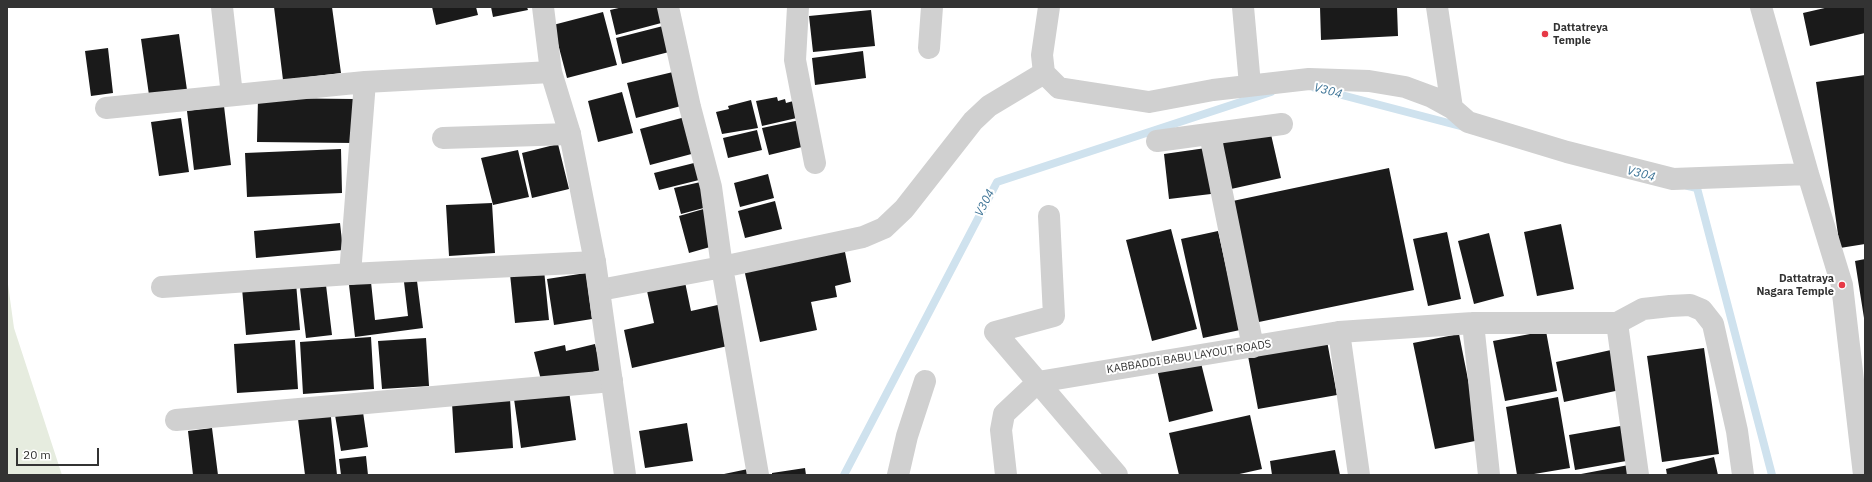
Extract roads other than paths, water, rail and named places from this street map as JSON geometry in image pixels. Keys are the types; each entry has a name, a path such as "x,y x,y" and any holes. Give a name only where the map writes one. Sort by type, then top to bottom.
{"street":[{"path":"222,7 232,95"},
{"path":"543,7 550,72 570,134 600,290 625,475"},
{"path":"668,7 690,107 711,187 722,267 758,475"},
{"path":"798,7 795,60 815,163"},
{"path":"929,48 932,7"},
{"path":"1049,7 1042,55 1044,73 1059,88 1149,102 1250,86 1309,79 1369,81 1405,87 1432,97 1452,108 1468,122 1567,152 1673,179 1808,174"},
{"path":"1243,7 1250,86"},
{"path":"1436,7 1452,108"},
{"path":"1761,7 1808,174 1842,285 1864,475"},
{"path":"106,108 365,82 550,72"},
{"path":"600,290 722,267 863,237 884,228 904,209 973,121 989,106 1044,73"},
{"path":"350,274 365,82"},
{"path":"1157,141 1282,124"},
{"path":"443,138 570,134"},
{"path":"1210,134 1253,347"},
{"path":"1049,216 1054,316 995,332 1117,475"},
{"path":"162,287 350,274 595,262"},
{"path":"1638,475 1617,323 1643,309 1690,305 1702,310 1713,324 1737,431 1743,475"},
{"path":"1473,323 1489,475"},
{"name":"KABBADDI BABU LAYOUT ROADS","path":"1038,382 1339,332 1473,323 1617,323"},
{"path":"1339,332 1359,475"},
{"path":"176,420 612,381"},
{"path":"898,475 907,436 925,381"},
{"path":"1006,475 1001,430 1004,414 1038,382"}],"waterway":[{"name":"V304","path":"1315,88 1464,127"},
{"name":"V304","path":"844,475 997,182 1271,92"},
{"name":"V304","path":"1688,186 1697,188 1772,475"}],"place":[{"name":"Dattatreya Temple","path":"1545,34"},
{"name":"Dattatraya Nagara Temple","path":"1842,285"}]}
